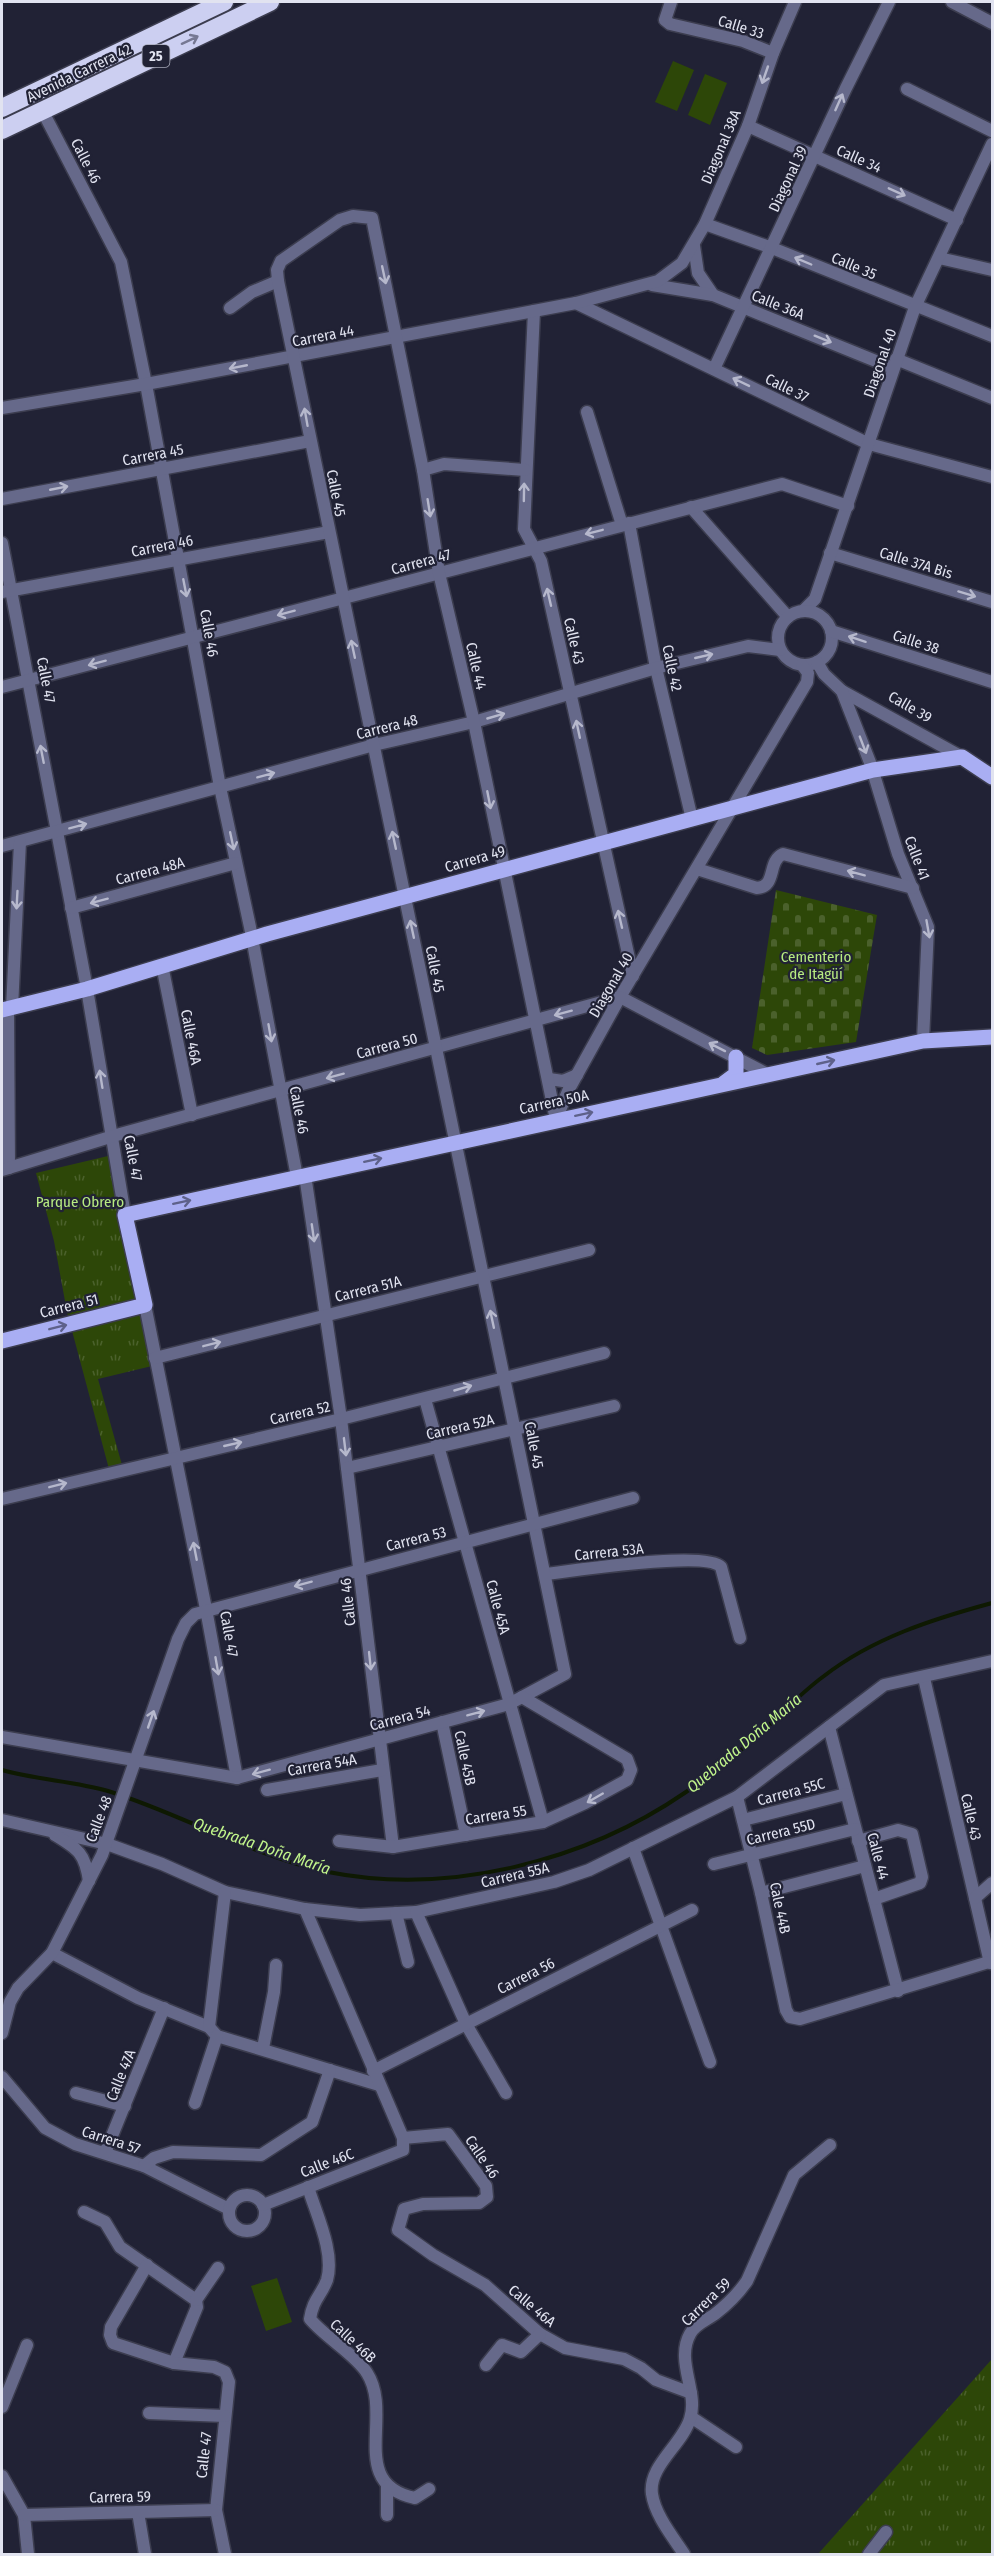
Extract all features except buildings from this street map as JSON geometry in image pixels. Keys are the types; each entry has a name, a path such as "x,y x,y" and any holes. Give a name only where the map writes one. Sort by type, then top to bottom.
{"highway":[{"name":"Avenida Carrera 42","path":"2,108 224,2"},
{"name":"Avenida Carrera 42","path":"2,130 270,2"},
{"path":"71,75 146,61"}],"main road":[{"name":"Carrera 49","path":"7,1009 87,988 253,938 873,770 962,757"},
{"name":"Calle 39","path":"962,757 993,777"},
{"name":"Carrera 50A","path":"125,1215 923,1041 993,1037"},
{"path":"724,1083 736,1074 736,1057"},
{"name":"Calle 47","path":"125,1215 145,1305"},
{"name":"Carrera 51","path":"2,1341 145,1305"}],"street":[{"name":"Calle 33","path":"671,2 665,20 743,41 773,53"},
{"name":"Diagonal 38A","path":"648,285 675,270 694,246 748,126 773,53 795,2"},
{"name":"Diagonal 39","path":"714,369 889,2"},
{"path":"952,2 993,23"},
{"path":"907,89 993,131"},
{"name":"Calle 46","path":"42,110 121,262 146,384 195,637 220,787 253,938 280,1091 301,1176 325,1315 341,1419 393,1847"},
{"name":"Calle 34","path":"748,126 957,220"},
{"name":"Diagonal 40","path":"803,611 815,599 915,308 993,144"},
{"name":"Calle 44","path":"277,276 281,261 340,220 353,216 372,218 423,470 439,573 474,722 556,1120"},
{"name":"Calle 35","path":"705,224 772,248 915,308 993,336"},
{"path":"694,246 698,273 713,295"},
{"path":"939,258 993,270"},
{"path":"230,308 277,276"},
{"name":"Calle 45","path":"277,276 565,1674"},
{"name":"Carrera 44","path":"2,408 146,384 534,311 648,285"},
{"name":"Calle 36A","path":"648,285 681,288 713,295 895,364 993,398"},
{"name":"Calle 37","path":"576,303 869,444 993,477"},
{"name":"Calle 43","path":"534,311 524,529 541,561 633,976"},
{"name":"Calle 42","path":"587,412 626,524 656,668 692,819"},
{"name":"Carrera 45","path":"2,499 310,441"},
{"path":"423,470 444,464 525,470"},
{"name":"Carrera 47","path":"2,687 782,484 848,506"},
{"path":"691,507 788,617"},
{"name":"Carrera 46","path":"6,591 329,532"},
{"name":"Calle 47","path":"2,543 6,591 28,681 87,988 125,1215"},
{"name":"Calle 37A Bis","path":"830,553 993,602"},
{"name":"Diagonal 40","path":"815,599 818,614"},
{"path":"803,611 818,614 831,631 830,648 817,662 802,665 786,658 780,650 778,632 788,617 803,611"},
{"name":"Calle 38","path":"831,631 993,682"},
{"name":"Carrera 48","path":"2,846 374,746 474,722 656,668 748,646 780,650"},
{"name":"Calle 39","path":"817,662 824,674 842,691 962,757"},
{"name":"Diagonal 40","path":"556,1120 577,1075 620,997 807,682 808,673 802,665"},
{"name":"Calle 41","path":"842,691 873,770 898,854 924,913 930,940 923,1041"},
{"path":"5,1169 7,1009 20,842"},
{"path":"697,869 763,888 768,885 776,860 783,854 913,888"},
{"name":"Carrera 48A","path":"71,908 237,863"},
{"name":"Calle 46A","path":"162,965 192,1115"},
{"path":"620,997 769,1075"},
{"name":"Carrera 50","path":"5,1169 111,1137 620,997"},
{"path":"549,1079 563,1081 577,1075"},
{"name":"Carrera 51A","path":"155,1358 589,1250"},
{"name":"Calle 47","path":"145,1305 206,1609 237,1778"},
{"name":"Carrera 52","path":"2,1499 176,1456 425,1399 505,1376 604,1353"},
{"name":"Calle 45A","path":"425,1399 543,1822"},
{"name":"Carrera 52A","path":"347,1468 614,1406"},
{"name":"Carrera 53","path":"206,1609 633,1498"},
{"name":"Carrera 53A","path":"545,1574 641,1562 710,1560 721,1567 740,1638"},
{"name":"Calle 48","path":"2,2032 7,2009 18,1988 52,1953 107,1844 178,1639 186,1623 206,1609"},
{"name":"Carrera 55A","path":"2,1820 107,1844 162,1864 225,1892 305,1909 360,1915 416,1912 554,1882 589,1870 736,1797 884,1686 993,1661"},
{"name":"Carrera 54","path":"237,1778 509,1704 565,1674"},
{"name":"Calle 43","path":"924,1678 975,1898 991,1956"},
{"name":"Carrera 55","path":"339,1841 393,1847 543,1822 627,1780 631,1770 627,1760 522,1697"},
{"name":"Calle 45B","path":"442,1722 466,1835"},
{"name":"Calle 44","path":"829,1727 898,1991"},
{"path":"2,1737 237,1778"},
{"name":"Carrera 54A","path":"267,1790 382,1770"},
{"name":"Carrera 55C","path":"743,1820 846,1794"},
{"name":"Cale 44B","path":"736,1797 753,1855 786,2010 790,2017 800,2019 898,1991"},
{"path":"47,1830 76,1848 84,1857 89,1881"},
{"name":"Carrera 55D","path":"714,1864 857,1835 898,1830 912,1834 922,1877 920,1883 874,1899"},
{"path":"633,1848 710,2062"},
{"path":"762,1893 865,1866"},
{"path":"975,1898 993,1882"},
{"path":"195,2103 213,2032 225,1892"},
{"path":"305,1909 403,2144"},
{"name":"Carrera 56","path":"373,2070 693,1910"},
{"path":"416,1912 466,2024 506,2093"},
{"path":"396,1913 408,1962"},
{"path":"52,1953 213,2032 379,2085"},
{"path":"898,1991 991,1956"},
{"path":"262,2048 274,1992 276,1965"},
{"name":"Calle 47A","path":"105,2153 164,2008"},
{"path":"144,2166 154,2158 173,2152 261,2155 312,2122 330,2070"},
{"name":"Carrera 57","path":"2,2077 45,2128 75,2144 144,2166 229,2210"},
{"path":"76,2093 125,2106"},
{"name":"Calle 46","path":"398,2230 404,2209 423,2204 479,2204 487,2197 486,2186 448,2134"},
{"name":"Calle 46C","path":"263,2205 403,2144 448,2134"},
{"name":"Carrera 59","path":"684,2554 667,2528 652,2495 652,2478 681,2439 691,2417 691,2393 685,2355 690,2333 738,2294 747,2281 794,2175 830,2145"},
{"name":"Calle 46B","path":"308,2187 327,2250 329,2269 326,2282 312,2304 310,2319 320,2331 367,2372 378,2397 376,2453 380,2474 387,2486 387,2515"},
{"path":"249,2195 257,2198 263,2205 265,2214 262,2223 254,2229 244,2231 235,2227 230,2219 229,2210 232,2201 240,2196 249,2195"},
{"path":"84,2212 105,2222 120,2247 196,2300"},
{"name":"Calle 46A","path":"398,2230 433,2255 485,2285 540,2334 565,2348 624,2359 641,2368 656,2380 691,2393"},
{"path":"147,2265 111,2327 110,2335 114,2343 174,2363 197,2307 196,2300 218,2268"},
{"path":"486,2365 499,2346 504,2345 521,2352 540,2334"},
{"path":"2,2407 27,2345"},
{"name":"Calle 47","path":"174,2363 214,2367 225,2372 229,2382 216,2510 225,2554"},
{"path":"149,2413 225,2416"},
{"path":"691,2417 736,2447"},
{"path":"2,2476 24,2519 28,2554"},
{"path":"387,2486 400,2495 415,2498 429,2489"},
{"name":"Carrera 59","path":"24,2519 216,2510"},
{"path":"138,2512 145,2554"},
{"path":"869,2554 886,2532"}],"green space":[{"path":"673,61 694,70 677,111 655,102"},
{"path":"705,74 727,83 710,125 688,115"},
{"name":"Cementerio de Itagüí","path":"776,890 877,915 856,1042 767,1055 752,1048"},
{"name":"Parque Obrero","path":"108,1156 152,1366 98,1379 122,1465 109,1469 67,1312 54,1241 36,1173"},
{"path":"277,2278 292,2322 266,2331 251,2286"},
{"path":"992,2359 992,2554 818,2554"}],"waterway":[{"name":"Quebrada Doña María","path":"2,1770 108,1791 136,1800 272,1856 328,1872 374,1878 421,1879 468,1875 515,1867 561,1854 605,1837 647,1816 686,1792 721,1766 806,1690 843,1663 904,1631 992,1603"}]}
